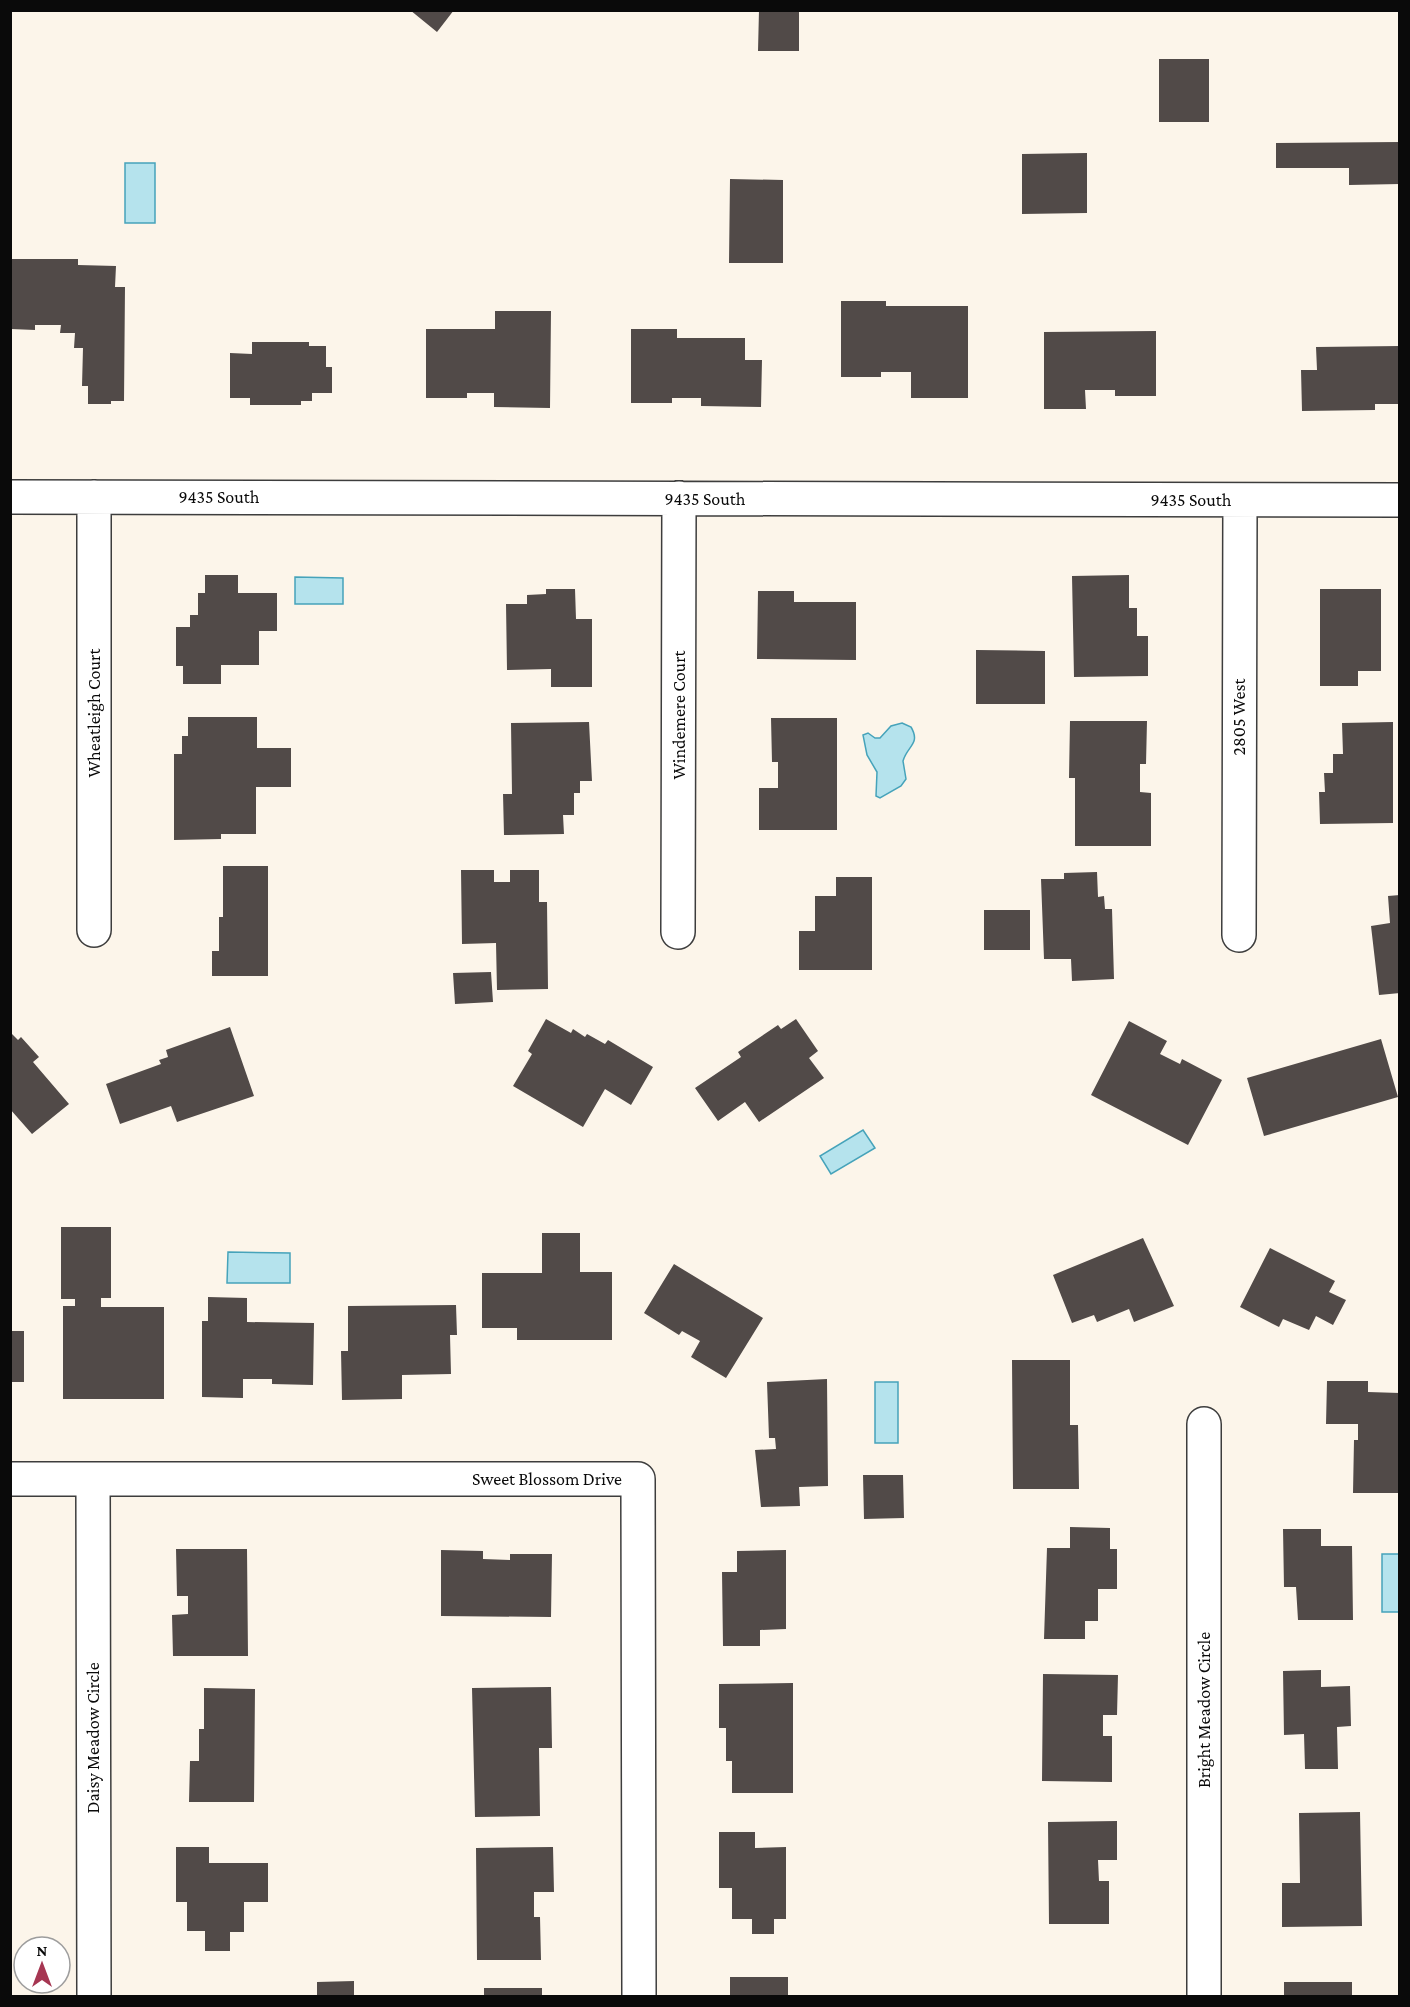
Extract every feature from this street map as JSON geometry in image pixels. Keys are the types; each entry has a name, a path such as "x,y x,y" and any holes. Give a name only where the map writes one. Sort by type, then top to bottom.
{"street":[{"name":"9435 South","path":"10,497 1400,500"},
{"name":"Wheatleigh Court","path":"94,497 94,930"},
{"name":"Windemere Court","path":"678,932 679,498"},
{"name":"2805 West","path":"1239,935 1240,500"},
{"name":"Bright Meadow Circle","path":"1204,1424 1204,1996"},
{"name":"Sweet Blossom Drive","path":"10,1479 638,1479 639,1996"},
{"name":"Daisy Meadow Circle","path":"93,1479 94,1996"}],"water":[{"path":"125,163 155,163 155,223 125,223"},
{"path":"295,577 343,578 343,604 295,604"},
{"path":"902,723 911,727 915,737 903,761 906,779 901,786 880,798 876,796 877,772 867,755 863,735 868,733 875,738 880,738 891,726"},
{"path":"863,1130 875,1148 831,1174 820,1156"},
{"path":"228,1252 290,1253 290,1283 227,1283"},
{"path":"875,1382 898,1382 898,1443 875,1443"},
{"path":"1382,1554 1399,1554 1399,1612 1382,1612"}],"building":[{"path":"410,10 454,10 437,32"},
{"path":"759,10 799,10 799,51 758,51"},
{"path":"1159,59 1209,59 1209,122 1159,122"},
{"path":"1400,142 1400,184 1349,185 1349,168 1276,168 1276,143"},
{"path":"1087,153 1087,213 1022,214 1022,154"},
{"path":"730,179 783,180 783,263 729,263"},
{"path":"10,259 78,259 78,265 116,266 115,287 125,287 124,401 111,401 111,404 88,404 88,386 82,386 83,348 74,348 75,333 60,333 61,325 35,325 35,330 11,329"},
{"path":"841,301 886,301 886,306 968,306 968,398 911,398 911,372 881,372 881,377 841,377"},
{"path":"495,311 551,311 550,408 494,407 494,393 467,393 467,398 426,398 426,329 495,329"},
{"path":"631,329 677,329 677,338 745,338 745,360 762,360 761,407 701,406 701,398 672,398 672,403 631,403"},
{"path":"1156,331 1156,396 1115,396 1115,390 1085,390 1086,409 1044,409 1044,332"},
{"path":"252,342 309,342 309,346 326,346 326,367 332,367 332,393 312,393 312,401 301,401 301,405 250,405 250,398 230,398 230,353 252,354"},
{"path":"1400,346 1400,404 1375,404 1375,410 1302,411 1301,370 1317,370 1316,347"},
{"path":"205,575 238,575 238,593 277,593 277,631 259,631 259,665 221,665 221,684 183,684 183,666 176,666 176,627 190,627 190,615 198,615 198,593 205,593"},
{"path":"1129,575 1129,608 1137,608 1137,636 1148,636 1148,676 1074,677 1072,576"},
{"path":"546,589 575,589 576,619 592,619 592,687 551,687 551,669 507,670 506,604 527,604 527,595 546,594"},
{"path":"1320,589 1381,589 1381,671 1358,671 1358,686 1320,686"},
{"path":"758,591 794,591 794,602 856,602 856,660 757,659"},
{"path":"976,650 1045,651 1045,704 976,704"},
{"path":"188,717 257,717 257,748 291,748 291,787 256,787 256,834 221,834 221,839 174,840 174,754 182,754 182,736 188,736"},
{"path":"771,718 837,718 837,830 759,830 759,788 778,788 778,762 772,762"},
{"path":"1070,721 1147,721 1146,764 1140,764 1140,792 1151,793 1151,846 1075,846 1075,778 1069,778"},
{"path":"589,722 592,781 580,781 580,793 574,793 574,815 563,815 564,834 504,835 503,794 512,794 511,723"},
{"path":"1393,722 1393,823 1320,824 1319,792 1325,792 1324,773 1333,773 1333,754 1343,754 1342,723"},
{"path":"223,866 268,866 268,976 212,976 212,951 219,951 219,917 223,917"},
{"path":"461,870 494,870 494,882 510,882 510,870 539,870 539,902 547,902 548,989 497,990 496,943 462,944"},
{"path":"1097,872 1098,897 1104,896 1105,909 1112,909 1114,979 1072,981 1071,959 1044,959 1041,879 1064,879 1064,873"},
{"path":"836,877 872,877 872,970 799,970 799,931 815,931 815,896 836,896"},
{"path":"1400,895 1400,993 1379,995 1371,926 1390,923 1388,896"},
{"path":"984,910 1030,910 1030,950 984,950"},
{"path":"491,972 493,1002 455,1004 453,973"},
{"path":"546,1019 571,1033 573,1029 585,1037 587,1034 605,1044 608,1040 653,1067 631,1105 605,1089 583,1127 513,1086 532,1054 528,1051"},
{"path":"796,1019 818,1051 809,1058 824,1078 759,1122 745,1102 718,1121 695,1088 741,1057 738,1052 778,1025 781,1029"},
{"path":"1129,1021 1167,1041 1160,1054 1180,1064 1182,1059 1222,1080 1188,1145 1091,1095"},
{"path":"230,1027 254,1096 177,1122 171,1106 120,1124 106,1084 161,1064 159,1060 168,1057 166,1050"},
{"path":"10,1032 18,1040 21,1037 39,1057 33,1062 69,1104 32,1134 10,1109"},
{"path":"1381,1039 1398,1097 1264,1136 1247,1078"},
{"path":"61,1227 111,1227 111,1298 101,1298 101,1307 164,1307 164,1399 63,1399 63,1306 75,1306 75,1299 61,1299"},
{"path":"542,1233 580,1233 580,1272 612,1272 612,1340 517,1340 517,1328 482,1328 482,1273 542,1273"},
{"path":"1143,1238 1174,1306 1134,1322 1129,1309 1097,1322 1094,1315 1072,1323 1053,1275"},
{"path":"1270,1248 1335,1281 1329,1292 1346,1300 1333,1325 1316,1316 1309,1330 1283,1319 1279,1327 1240,1307"},
{"path":"674,1264 763,1318 726,1378 691,1357 700,1341 682,1331 679,1335 644,1313"},
{"path":"208,1297 247,1298 247,1322 314,1323 313,1385 272,1384 272,1379 243,1379 243,1398 202,1397 202,1321 208,1321"},
{"path":"456,1305 457,1335 450,1335 451,1374 402,1375 402,1399 342,1400 341,1351 348,1351 348,1306"},
{"path":"10,1331 24,1331 24,1382 10,1382"},
{"path":"1012,1360 1070,1360 1070,1425 1078,1425 1079,1489 1013,1489"},
{"path":"827,1379 828,1486 799,1487 800,1506 761,1507 755,1450 776,1449 775,1438 769,1438 767,1382"},
{"path":"1327,1381 1368,1381 1368,1392 1400,1393 1400,1493 1353,1493 1354,1440 1358,1440 1358,1424 1326,1424"},
{"path":"863,1475 903,1475 904,1518 864,1519"},
{"path":"1070,1527 1110,1528 1110,1549 1117,1549 1117,1589 1098,1589 1098,1621 1085,1621 1085,1639 1044,1639 1047,1548 1070,1548"},
{"path":"1283,1529 1321,1529 1321,1546 1352,1546 1353,1620 1298,1620 1296,1587 1284,1587"},
{"path":"176,1549 247,1549 248,1656 173,1656 172,1615 188,1614 188,1596 177,1596"},
{"path":"441,1550 483,1551 483,1559 510,1560 510,1554 552,1554 551,1617 441,1616"},
{"path":"786,1550 786,1629 760,1630 760,1646 723,1646 722,1572 737,1572 737,1551"},
{"path":"1321,1670 1321,1687 1350,1686 1351,1726 1337,1727 1338,1769 1305,1769 1304,1734 1284,1735 1283,1671"},
{"path":"1043,1674 1118,1675 1117,1715 1103,1715 1103,1736 1112,1736 1112,1782 1042,1781"},
{"path":"793,1683 793,1793 732,1793 732,1761 726,1761 726,1728 719,1728 719,1684"},
{"path":"551,1687 552,1748 539,1748 540,1816 475,1817 472,1688"},
{"path":"204,1688 255,1689 254,1802 189,1802 190,1761 199,1761 199,1729 204,1729"},
{"path":"1360,1812 1362,1926 1282,1927 1282,1883 1300,1883 1299,1813"},
{"path":"1117,1821 1117,1860 1098,1860 1099,1881 1109,1881 1109,1924 1049,1924 1048,1822"},
{"path":"719,1832 755,1832 755,1848 786,1847 786,1919 774,1919 774,1934 752,1934 752,1919 732,1919 732,1888 719,1888"},
{"path":"176,1847 209,1847 209,1863 268,1863 268,1902 244,1902 244,1932 230,1932 230,1951 205,1951 205,1931 187,1931 187,1902 176,1902"},
{"path":"553,1847 554,1892 534,1892 534,1917 540,1917 541,1960 477,1960 476,1848"},
{"path":"730,1977 788,1977 788,1996 730,1996"},
{"path":"354,1981 354,1996 317,1996 317,1982"},
{"path":"1284,1982 1352,1982 1352,1996 1284,1996"},
{"path":"484,1988 542,1988 542,1996 484,1996"}]}
